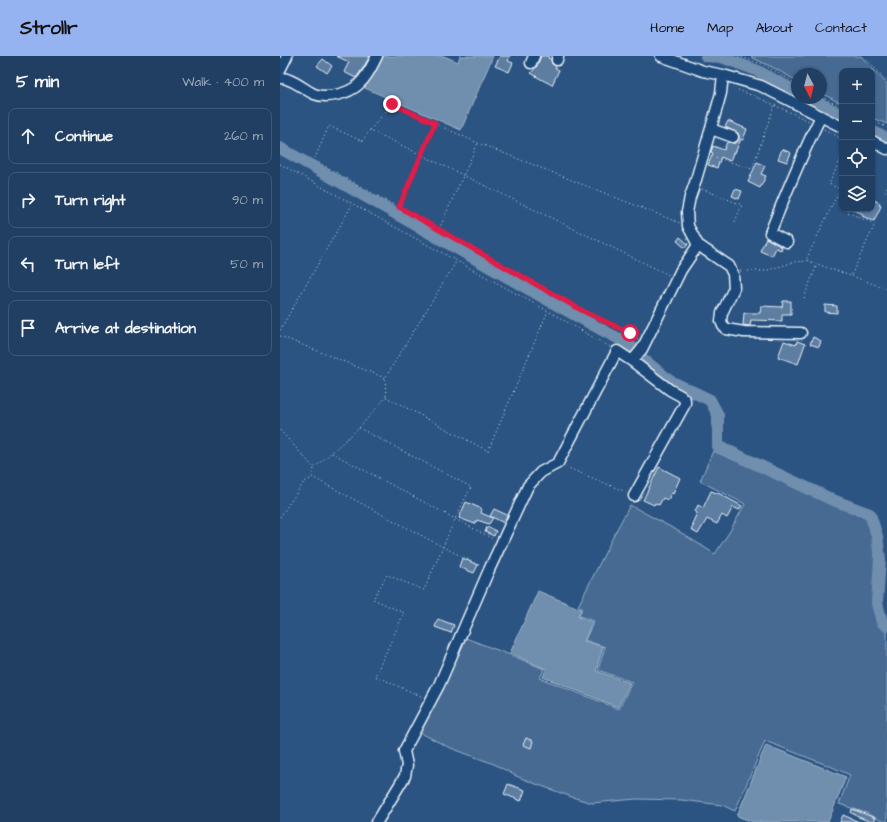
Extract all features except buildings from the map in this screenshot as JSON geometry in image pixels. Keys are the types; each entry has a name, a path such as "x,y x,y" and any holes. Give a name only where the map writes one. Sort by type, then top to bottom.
{"street":[{"path":"280,70 287,56"},
{"path":"280,78 290,80 313,94 333,96 352,89 358,85 366,77 377,56"},
{"path":"661,56 703,71 724,75 761,86 819,121 839,125"},
{"path":"724,75 721,93 711,129 690,197 687,212 688,226 698,245 729,266 732,271 734,288 722,313 721,321 726,329 744,332 801,334"},
{"path":"787,242 770,233 799,162 819,121"},
{"path":"711,129 733,137"},
{"path":"875,143 887,149"},
{"path":"633,360 643,346 681,270 698,245"},
{"path":"377,822 405,776 407,765 404,751 439,684 528,486 541,472 558,463 617,351 633,360 685,400 685,404 634,496"}],"path":[{"path":"738,56 762,64 791,81"},
{"path":"864,56 887,81"},
{"path":"738,90 774,106 819,121 839,137"},
{"path":"827,100 839,105"},
{"path":"643,346 630,333 583,311 314,160 329,126 362,141 392,104 478,143 688,226"},
{"path":"704,153 752,169 774,106"},
{"path":"875,122 887,127"},
{"path":"399,207 435,123"},
{"path":"370,130 676,279"},
{"path":"438,230 478,143"},
{"path":"839,162 829,184 839,188"},
{"path":"280,164 548,311 617,351"},
{"path":"694,186 742,205 734,224"},
{"path":"887,187 885,191 887,194"},
{"path":"808,261 806,260 839,193"},
{"path":"280,330 353,204"},
{"path":"847,212 875,224 851,276"},
{"path":"280,517 304,482 312,477 314,468 359,428 386,397 385,378 457,261"},
{"path":"732,271 765,271 794,262 808,261 887,289"},
{"path":"804,298 817,264"},
{"path":"386,397 488,451 548,311"},
{"path":"280,336 385,378"},
{"path":"359,428 471,487 455,519 424,590 387,575 373,599 404,613 375,676 423,697"},
{"path":"280,430 314,468"},
{"path":"332,452 502,543"},
{"path":"558,463 634,496"},
{"path":"312,477 489,570"}],"shaded area":[{"path":"379,56 444,56 458,62 460,56 493,56 461,130 365,88"},
{"path":"861,56 872,68 839,68 839,102 827,96 827,68 791,68 791,78 751,57"},
{"path":"875,71 887,84 887,124 875,119"},
{"path":"713,451 847,511 867,518 874,532 878,558 876,603 881,623 887,628 887,822 839,804 850,775 765,741 735,811 722,805 681,800 636,799 592,803 516,776 494,764 448,747 413,729 463,637 544,669 540,678 619,709 632,682 598,670 605,647 585,640 594,621 579,616 582,608 578,606 630,505 678,531 715,554 745,504 700,481"},
{"path":"538,591 581,609 578,617 592,622 584,641 603,647 596,671 630,683 618,707 543,677 546,669 510,653"},
{"path":"766,745 846,777 828,822 753,822 737,816"}],"waterway":[{"path":"706,56 721,57 756,70 791,89"},
{"path":"821,104 839,113"},
{"path":"875,133 887,139"},
{"path":"280,148 548,300 629,344 639,356 670,381 710,400 718,415 718,446 833,500 870,514 877,536 880,559 877,603 882,622 887,626"}],"route":[{"path":"392,104 435,123 399,207 583,311 630,333"}]}
